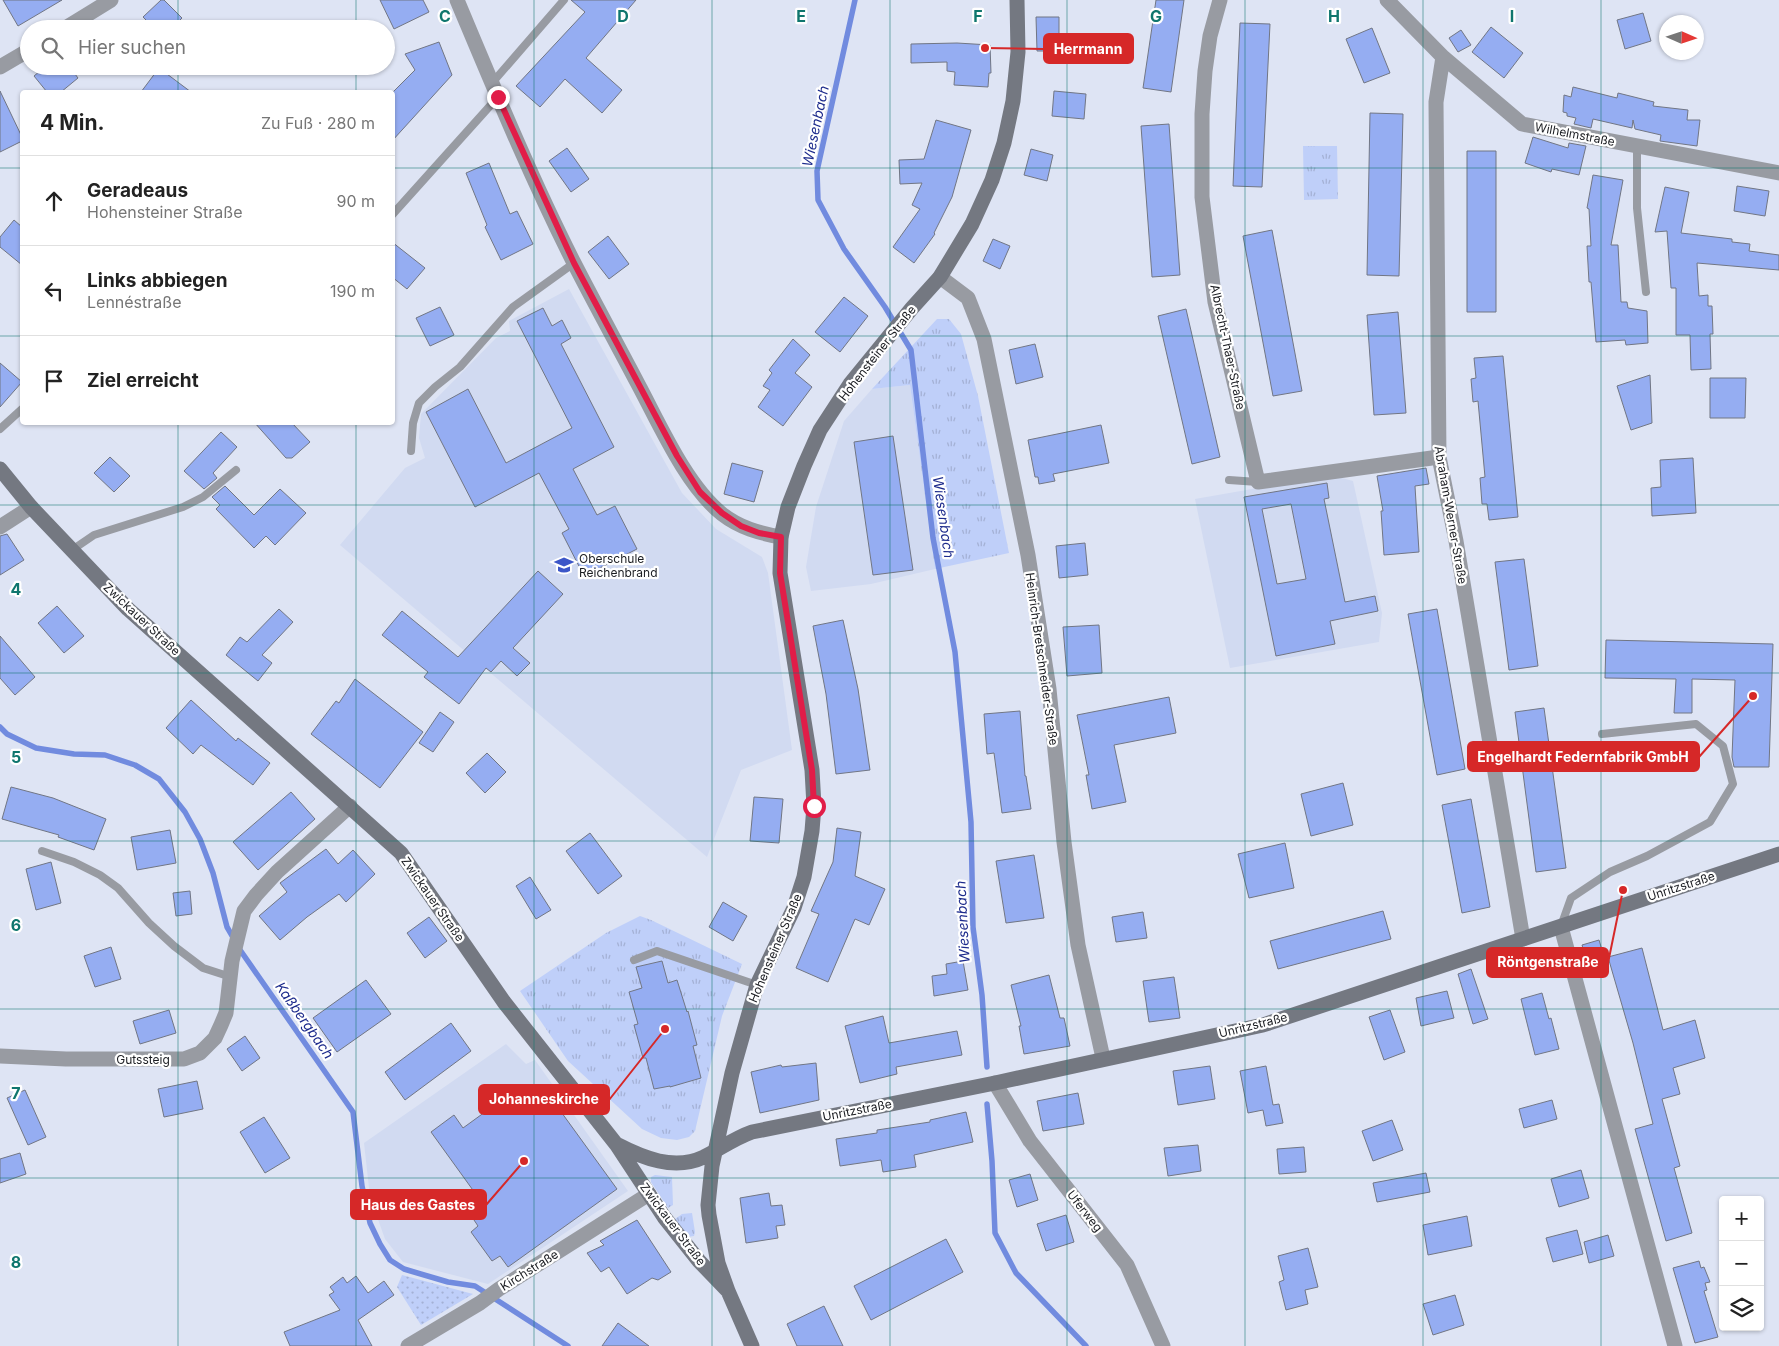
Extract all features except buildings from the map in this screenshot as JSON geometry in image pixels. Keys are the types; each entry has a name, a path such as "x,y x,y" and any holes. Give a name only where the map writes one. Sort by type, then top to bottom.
{"main road":[{"name":"Hohensteiner Straße","path":"728,1291 718,1263 709,1215 709,1186 715,1150 732,1073 757,985 794,908 804,877 812,831 814,806 812,770 780,573 781,537 788,506 820,430 850,384 940,276 972,224 992,180 1004,143 1013,101 1018,52 1017,0"},
{"name":"Zwickauer Straße","path":"0,469 31,507 128,609 401,853 504,1002 616,1144 649,1194 699,1261 728,1291 752,1346"},
{"name":"Unritzstraße","path":"715,1150 740,1136 752,1132 995,1083 1103,1058 1263,1025 1779,854"},
{"path":"616,1144 646,1158 667,1163 697,1160 715,1150"}],"street":[{"path":"79,20 111,0"},
{"path":"457,0 495,90 574,263 677,456 700,492 722,513 741,526 759,533 781,537"},
{"name":"Albrecht-Thaer-Straße","path":"1220,0 1210,36 1205,71 1202,114 1202,197 1216,302 1258,482"},
{"name":"Wilhelmstraße","path":"1387,0 1443,57 1522,124 1779,173"},
{"path":"0,67 20,55"},
{"name":"Abraham-Werner-Straße","path":"1443,57 1436,102 1439,457 1456,541 1523,939"},
{"name":"Heinrich-Bretschneider-Straße","path":"940,276 968,298 984,339 1028,555 1049,690 1064,842 1078,945 1103,1058"},
{"path":"1258,482 1439,457"},
{"path":"0,527 31,507"},
{"name":"Gutssteig","path":"0,1056 66,1059 184,1059 200,1053 215,1038 226,1013 232,961 244,911 277,872 350,806"},
{"path":"1561,926 1675,1346"},
{"name":"Uferweg","path":"995,1083 1030,1141 1127,1265 1163,1346"},
{"name":"Kirchstraße","path":"408,1346 480,1303 649,1194"}],"lane":[{"path":"395,211 495,90 564,0"},
{"path":"1637,146 1637,208 1646,292"},
{"path":"411,450 413,423 419,403 460,367 513,307 574,263"},
{"path":"0,429 20,411"},
{"path":"72,550 94,535 182,508 203,497 236,470"},
{"path":"1229,480 1258,482"},
{"path":"1561,926 1571,898 1610,872 1647,856 1710,822 1732,784 1723,746 1696,724 1602,734"},
{"path":"42,852 74,862 100,876 118,888 149,923 174,946 204,968 231,977"},
{"path":"634,960 656,950 757,985"}],"shaded area":[{"name":"Oberschule Reichenbrand","path":"569,289 682,493 716,529 762,557 768,573 792,750 741,770 707,857 340,545 405,468 425,458 419,438 421,414 496,338 510,331 509,321"},
{"path":"910,385 935,569 871,584 811,591 806,567 816,507 844,421 872,389"},
{"path":"1331,475 1353,481 1382,613 1379,642 1230,668 1195,499"},
{"path":"506,1044 526,1064 535,1060 628,1191 488,1284 403,1262 385,1239 370,1197 364,1143"}],"green space":[{"path":"1303,146 1337,146 1338,199 1304,200"},
{"path":"937,319 949,319 961,334 978,396 1009,553 935,569 910,385 872,389"},
{"path":"640,916 742,964 722,1016 695,1131 689,1137 677,1140 661,1138 642,1129 568,1061 520,991 606,933"},
{"path":"655,1175 672,1177 673,1205 668,1208 651,1182 651,1177"},
{"path":"692,1213 695,1232 694,1236 687,1237 675,1219 682,1214"},
{"path":"402,1275 473,1294 421,1325 397,1287"}],"waterway":[{"name":"Wiesenbach","path":"855,0 817,171 818,200 844,249 885,307 911,350 933,538 955,652 971,822 973,927 982,995 987,1067"},
{"name":"Kaßbergbach","path":"0,727 7,734 36,748 74,754 105,755 135,765 159,779 185,812 200,839 213,873 227,927 234,939"},
{"name":"Kaßbergbach","path":"238,947 353,1112 362,1186 370,1223 390,1260 404,1269 448,1282 475,1286 568,1346"},
{"name":"Wiesenbach","path":"987,1104 995,1233 1016,1273 1086,1346"}],"place":[{"name":"Herrmann","path":"985,48"},
{"name":"Oberschule Reichenbrand","path":"564,565"},
{"name":"Engelhardt Federnfabrik GmbH","path":"1753,696"},
{"name":"Röntgenstraße","path":"1623,890"},
{"name":"Johanneskirche","path":"665,1029"},
{"name":"Haus des Gastes","path":"524,1161"}],"route":[{"path":"498,97 574,263 677,456 700,492 722,513 741,526 759,533 781,537 780,573 812,770 814,806"}]}
